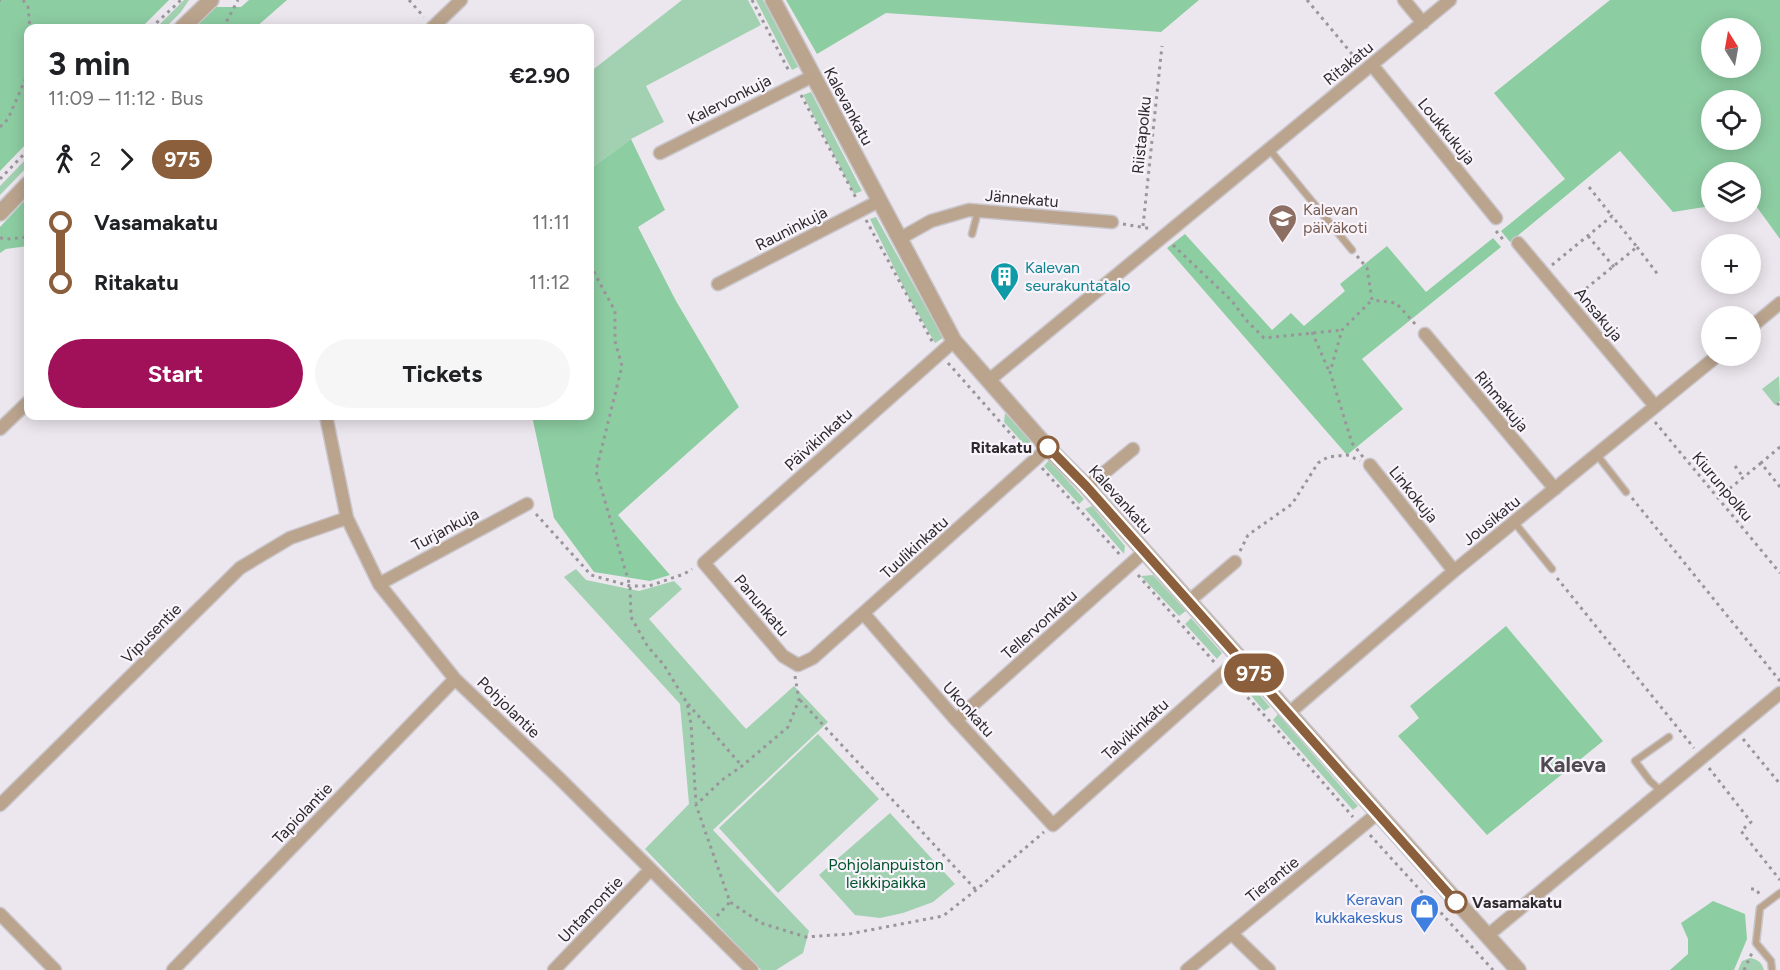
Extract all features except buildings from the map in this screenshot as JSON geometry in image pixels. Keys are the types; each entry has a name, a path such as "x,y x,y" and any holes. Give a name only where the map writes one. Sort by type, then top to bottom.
{"street":[{"path":"186,24 211,0"},
{"path":"437,24 460,0"},
{"name":"Kalevankatu","path":"773,0 954,341 1518,970"},
{"path":"1404,0 1423,23"},
{"name":"Ritakatu","path":"988,381 1167,239 1269,149 1450,0"},
{"name":"Loukkukuja","path":"1369,68 1496,218"},
{"name":"Kalervonkuja","path":"660,153 813,76"},
{"path":"0,213 24,188"},
{"name":"Rauninkuja","path":"718,284 879,201"},
{"name":"Jännekatu","path":"899,239 931,221 969,210 1112,222"},
{"name":"Ansakuja","path":"1518,243 1569,303 1652,410"},
{"path":"1761,319 1780,303"},
{"name":"Rihmakuja","path":"1425,334 1555,489"},
{"name":"Päivikinkatu","path":"704,563 954,341"},
{"name":"Jousikatu","path":"1289,713 1454,571 1705,366"},
{"path":"0,429 24,406"},
{"name":"Pohjolantie","path":"327,420 346,518 379,584 455,679 551,770 752,970"},
{"name":"Tuulikinkatu","path":"798,665 813,658 864,614 1048,448"},
{"path":"1087,487 1133,449"},
{"name":"Linkokuja","path":"1370,465 1454,571"},
{"name":"Turjankuja","path":"379,584 527,504"},
{"name":"Vipusentie","path":"0,805 240,568 290,538 346,518"},
{"name":"Tellervonkatu","path":"956,720 1144,552"},
{"path":"1189,601 1235,562"},
{"name":"Panunkatu","path":"704,563 783,656 798,665"},
{"name":"Ukonkatu","path":"864,614 956,720 1053,825"},
{"name":"Talvikinkatu","path":"1053,825 1240,658"},
{"name":"Tapiolantie","path":"173,970 455,679"},
{"path":"1486,936 1780,693"},
{"name":"Tierantie","path":"1187,970 1378,813"},
{"name":"Untamontie","path":"554,970 650,870"},
{"path":"0,914 55,970"},
{"path":"1232,934 1269,970"}],"lane":[{"path":"1269,149 1352,250"},
{"path":"972,234 978,211"},
{"path":"1597,455 1626,492"},
{"path":"1514,522 1552,569"},
{"path":"1661,791 1635,761 1669,736"},
{"path":"1772,970 1771,961 1756,943 1760,908 1780,893"}],"path":[{"path":"23,0 28,7 30,24"},
{"path":"155,24 181,0"},
{"path":"225,24 238,0"},
{"path":"410,0 430,24"},
{"path":"1307,0 1369,68"},
{"name":"Riistapolku","path":"1143,226 1162,46"},
{"path":"0,126 8,119 24,83"},
{"path":"0,179 24,154"},
{"path":"1589,188 1659,276"},
{"path":"1543,272 1612,216"},
{"path":"1112,222 1143,226 1167,239 1232,301 1246,321 1264,338 1342,330"},
{"path":"1588,236 1614,267"},
{"path":"0,238 24,237"},
{"path":"1569,303 1637,247"},
{"path":"1352,250 1367,268 1372,300"},
{"path":"594,272 615,311 615,341 622,366 596,471 630,586 631,617 648,647 664,665 687,703 742,766"},
{"path":"1330,372 1342,330 1372,300"},
{"path":"1372,300 1396,303 1425,334"},
{"path":"1312,332 1330,372 1352,443 1370,465"},
{"name":"Kiurunpolku","path":"1652,410 1718,498 1780,573"},
{"path":"1718,498 1780,447"},
{"path":"1235,562 1248,535 1292,504 1318,463 1328,457 1347,455 1370,465"},
{"path":"1761,463 1780,487"},
{"path":"1735,466 1743,477"},
{"path":"1626,492 1780,681"},
{"path":"527,504 591,575 630,586 649,586 684,574 704,563"},
{"path":"1552,569 1751,822 1740,831 1780,880"},
{"path":"798,665 794,679 799,700 976,890"},
{"path":"696,805 722,780 788,727 799,700"},
{"path":"687,703 691,724 696,805 730,902 761,923 806,937 849,934 943,916 1053,825"},
{"path":"1735,730 1780,784"},
{"path":"1362,826 1493,970"},
{"path":"707,926 730,902"},
{"path":"1744,970 1756,943"}],"green space":[{"path":"0,0 169,0 145,24 24,24 24,146 0,171"},
{"path":"184,0 189,0 169,24 160,24"},
{"path":"249,0 287,0 260,24 194,24 211,7 241,7"},
{"path":"682,0 748,0 761,25 646,86 664,122 631,139 594,166 594,69"},
{"path":"756,0 763,0 798,67 792,70"},
{"path":"786,0 1199,0 1161,32 886,13 817,54"},
{"path":"1610,0 1780,0 1780,239 1761,213 1761,162 1701,162 1701,208 1673,212 1620,151 1510,242 1501,231 1565,179 1494,93"},
{"path":"811,92 862,191 854,194 803,95"},
{"path":"631,139 665,210 638,227 676,301 739,407 618,515 670,575 650,581 594,572 554,518 533,420 594,420 594,166"},
{"path":"24,161 24,170 0,195 0,186"},
{"path":"24,201 24,247 6,249 0,253 0,227"},
{"path":"876,217 943,338 935,343 909,298 870,219"},
{"path":"1185,234 1272,330 1291,313 1304,326 1345,291 1340,284 1387,246 1426,292 1493,238 1501,247 1362,359 1403,409 1347,455 1167,248"},
{"path":"1779,376 1780,401 1775,405 1762,389"},
{"path":"1005,413 1030,440 1030,451 1004,422"},
{"path":"1049,460 1084,499 1079,504 1044,466"},
{"path":"1092,506 1125,546 1124,554 1085,509"},
{"path":"576,569 586,580 639,591 674,581 682,589 649,619 746,729 794,686 828,722 713,830 809,931 803,953 776,970 761,970 645,849 689,804 680,704 564,577"},
{"path":"1153,575 1186,611 1179,616 1141,576"},
{"path":"1191,618 1222,653 1217,659 1185,624"},
{"path":"1506,626 1603,741 1487,835 1398,736 1419,718 1410,706"},
{"path":"1246,679 1270,707 1264,711 1238,680"},
{"path":"1278,714 1358,806 1353,810 1273,720"},
{"path":"818,734 879,799 778,893 719,828"},
{"name":"Pohjolanpuiston leikkipaikka","path":"890,813 955,884 933,902 903,913 880,918 855,915 819,875"},
{"path":"1713,901 1745,914 1747,939 1734,970 1670,970 1688,954 1688,939 1681,923"},
{"path":"1750,958 1759,961 1764,970 1738,970 1742,961"}],"bus line":[{"name":"975","path":"1048,447 1087,487 1456,902"}],"place":[{"name":"Kalevan päiväkoti","path":"1282,244"},
{"name":"Kalevan seurakuntatalo","path":"1004,302"},
{"name":"Ritakatu","path":"1048,447"},
{"name":"Vasamakatu","path":"1456,902"},
{"name":"Keravan kukkakeskus","path":"1424,934"}],"district":[{"name":"Kaleva","path":"1573,764"}]}
